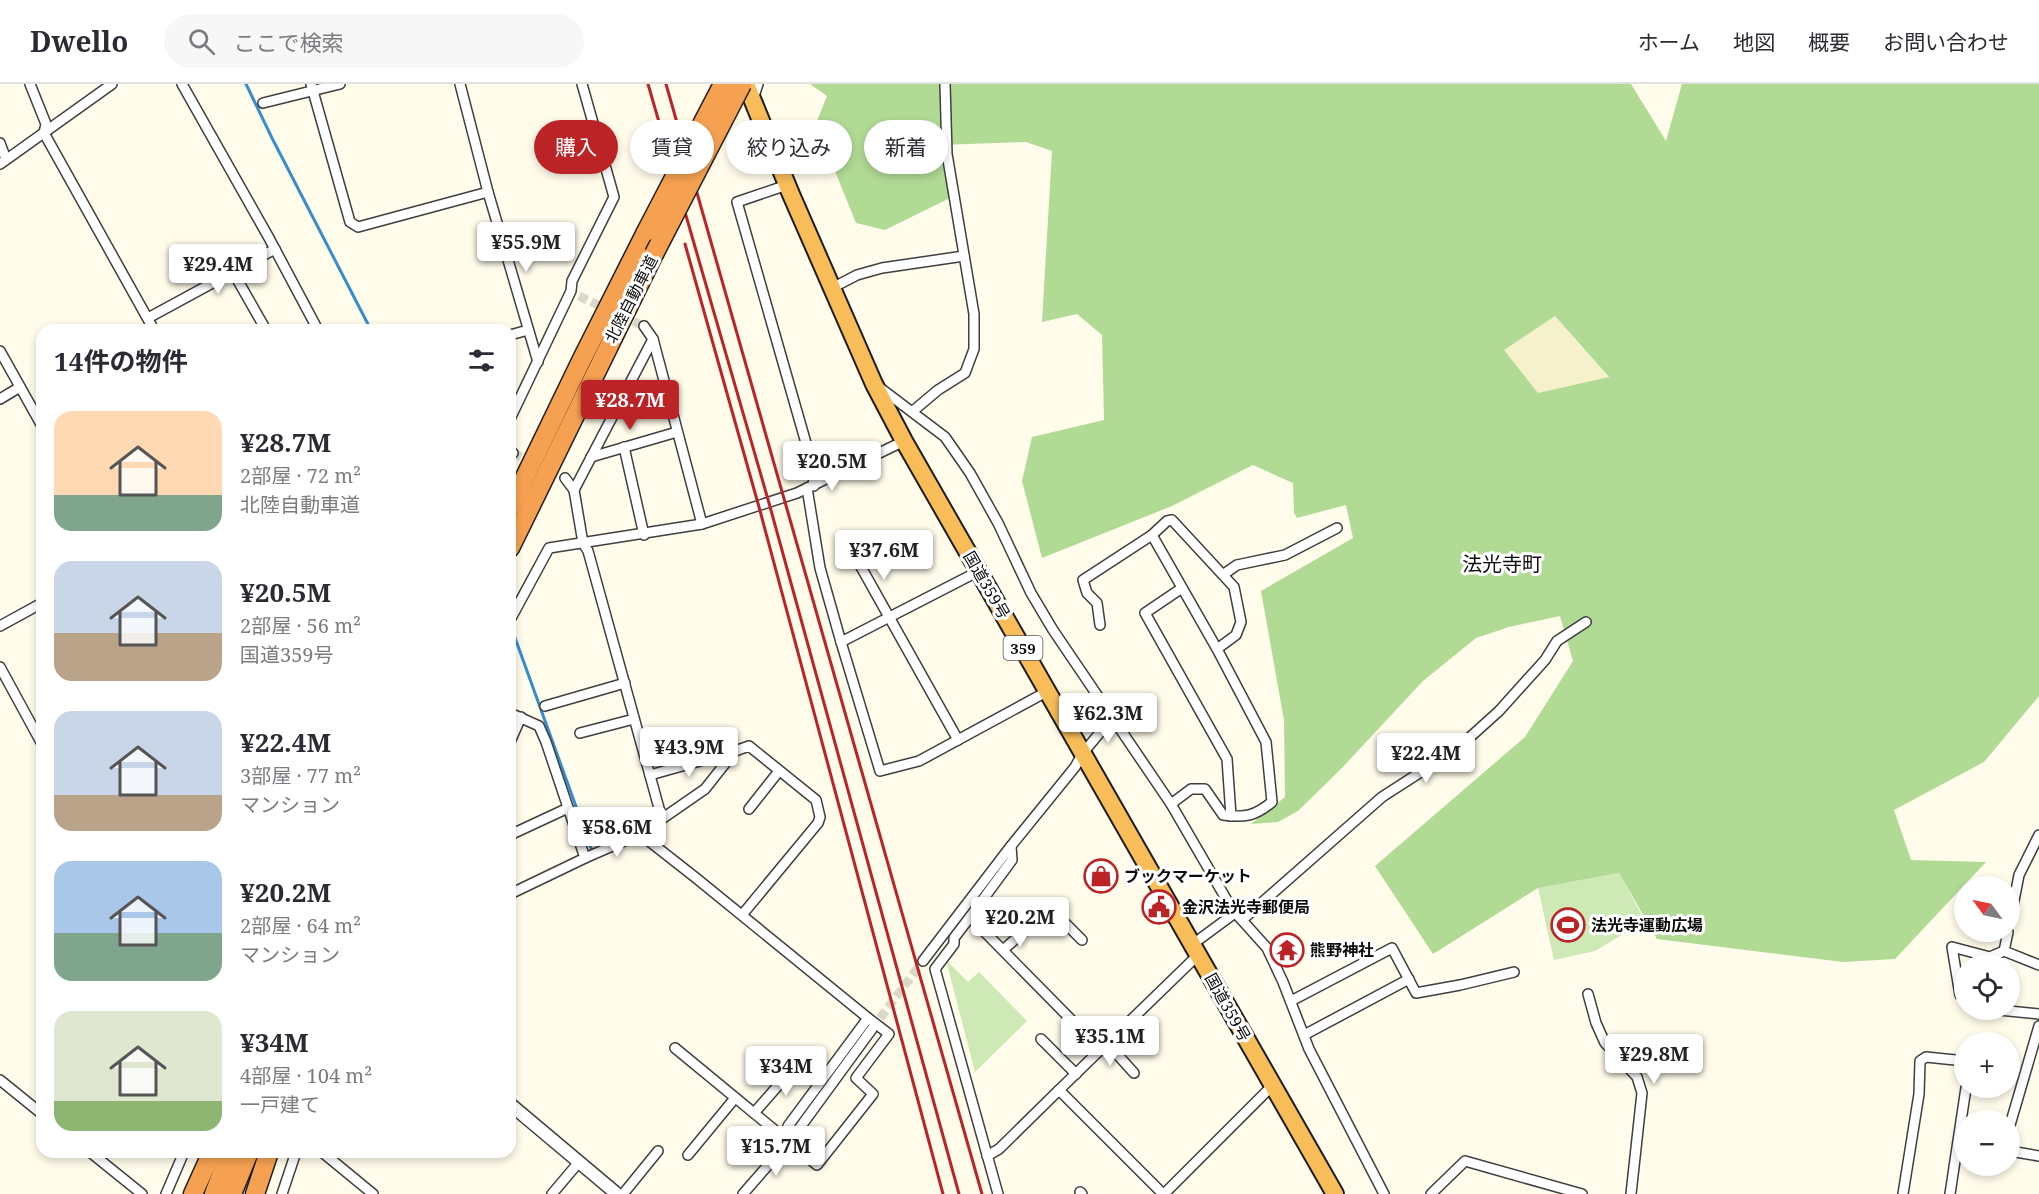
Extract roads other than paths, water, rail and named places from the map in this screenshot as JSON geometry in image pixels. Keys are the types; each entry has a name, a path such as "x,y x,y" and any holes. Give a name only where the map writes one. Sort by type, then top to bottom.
{"highway":[{"name":"北陸自動車道","path":"516,496 582,359 723,84"},
{"name":"北陸自動車道","path":"516,536 654,254 750,88"},
{"name":"国道359号","path":"750,88 787,185 874,384 904,441 1335,1194"},
{"path":"194,1194 209,1158"},
{"path":"214,1194 228,1158"},
{"path":"232,1194 247,1158"},
{"path":"255,1194 267,1158"}],"street":[{"path":"30,84 46,124 44,133 151,324"},
{"path":"0,143 3,161 112,84"},
{"path":"182,84 315,324"},
{"path":"262,103 312,87 340,84"},
{"path":"460,84 488,192 538,362"},
{"path":"516,407 575,294 572,281 614,197 582,84"},
{"path":"914,411 938,390 965,373 974,349 974,314 947,154 945,84"},
{"path":"312,87 350,222 358,227 488,192"},
{"path":"787,185 737,202 812,464 811,487 820,568 880,771 919,761 1048,692"},
{"path":"148,318 275,249"},
{"path":"832,288 857,275 882,268 964,256"},
{"path":"233,272 263,324"},
{"path":"644,326 653,339 702,524"},
{"path":"516,333 528,330"},
{"path":"574,490 653,339"},
{"path":"0,351 36,415"},
{"path":"874,384 914,411 945,437 970,473 998,523 1031,593 1053,630 1171,804 1239,916 1267,948 1291,1001 1309,1049 1384,1194"},
{"path":"0,399 20,387"},
{"path":"591,457 677,432"},
{"path":"516,609 549,548 644,535 702,524 759,507 811,487 904,441"},
{"path":"624,447 644,535"},
{"path":"565,478 574,490 583,543 588,551 662,819"},
{"path":"1100,625 1097,603 1087,593 1083,580 1152,536 1167,521 1172,520 1234,587 1241,622 1236,635 1217,649"},
{"path":"1224,574 1237,565 1285,555 1338,528"},
{"path":"1152,536 1217,649 1266,742 1272,802 1258,814 1237,817 1223,815 1204,789 1191,789 1171,804"},
{"path":"856,558 958,740"},
{"path":"841,642 979,572"},
{"path":"1182,588 1145,613 1227,759 1231,816"},
{"path":"0,626 36,606"},
{"path":"987,1156 999,1149 1076,1074 1196,949 1382,797 1458,747 1507,702 1545,660 1557,641 1586,622"},
{"path":"0,667 36,733"},
{"path":"545,706 625,683"},
{"path":"516,715 539,726 585,858"},
{"path":"516,728 521,717"},
{"path":"922,961 1112,718"},
{"path":"580,733 634,719"},
{"path":"516,891 640,834 705,789 735,751 749,746 816,800 820,817 818,824 742,915"},
{"path":"650,775 721,754"},
{"path":"749,809 780,771"},
{"path":"516,832 568,808"},
{"path":"640,834 890,1034 856,1078 873,1094 817,1165 675,1048"},
{"path":"2019,876 2039,835"},
{"path":"998,1194 935,969 954,944 954,938 1012,860 1011,846"},
{"path":"2028,854 2039,859"},
{"path":"1003,950 1050,908 1082,940"},
{"path":"970,917 1103,1046 1134,1073"},
{"path":"2004,951 2006,942"},
{"path":"1954,959 1952,947 1979,954"},
{"path":"1291,1001 1392,948 1416,993 1514,972"},
{"path":"1997,954 2004,951 2039,965"},
{"path":"1304,1035 1409,980"},
{"path":"1588,994 1596,1023 1605,1043 1637,1077 1642,1093 1631,1194"},
{"path":"2020,1012 2039,1014"},
{"path":"796,1133 788,1126 868,1018"},
{"path":"2014,1110 2039,1026"},
{"path":"743,1194 796,1133 872,1029"},
{"path":"1041,1039 1076,1074"},
{"path":"1903,1194 1919,1094 1920,1061 1926,1057 1954,1060"},
{"path":"754,1113 798,1063"},
{"path":"0,1080 36,1109"},
{"path":"1059,1090 1163,1194 1272,1086"},
{"path":"688,1155 735,1098"},
{"path":"1950,1194 1964,1098"},
{"path":"516,1109 617,1194"},
{"path":"622,1194 658,1151"},
{"path":"2020,1153 2039,1156"},
{"path":"97,1158 142,1194"},
{"path":"166,1194 181,1158"},
{"path":"282,1194 294,1158"},
{"path":"329,1158 373,1194"},
{"path":"1431,1194 1465,1161 1582,1194"},
{"path":"552,1194 579,1162"}],"waterway":[{"path":"246,84 368,324"},
{"path":"516,641 591,848"}],"tunnel":[{"path":"579,296 609,310"},
{"path":"621,316 644,326"},
{"path":"516,454 535,464"},
{"path":"872,1029 923,961"}],"railway":[{"path":"648,84 769,503 959,1194"},
{"path":"666,84 982,1194"},
{"path":"685,244 759,507 943,1194"}],"place":[{"name":"ブックマーケット","path":"1101,876"},
{"name":"金沢法光寺郵便局","path":"1159,907"},
{"name":"法光寺運動広場","path":"1568,925"},
{"name":"熊野神社","path":"1287,950"}],"district":[{"name":"法光寺町","path":"1502,563"}]}
